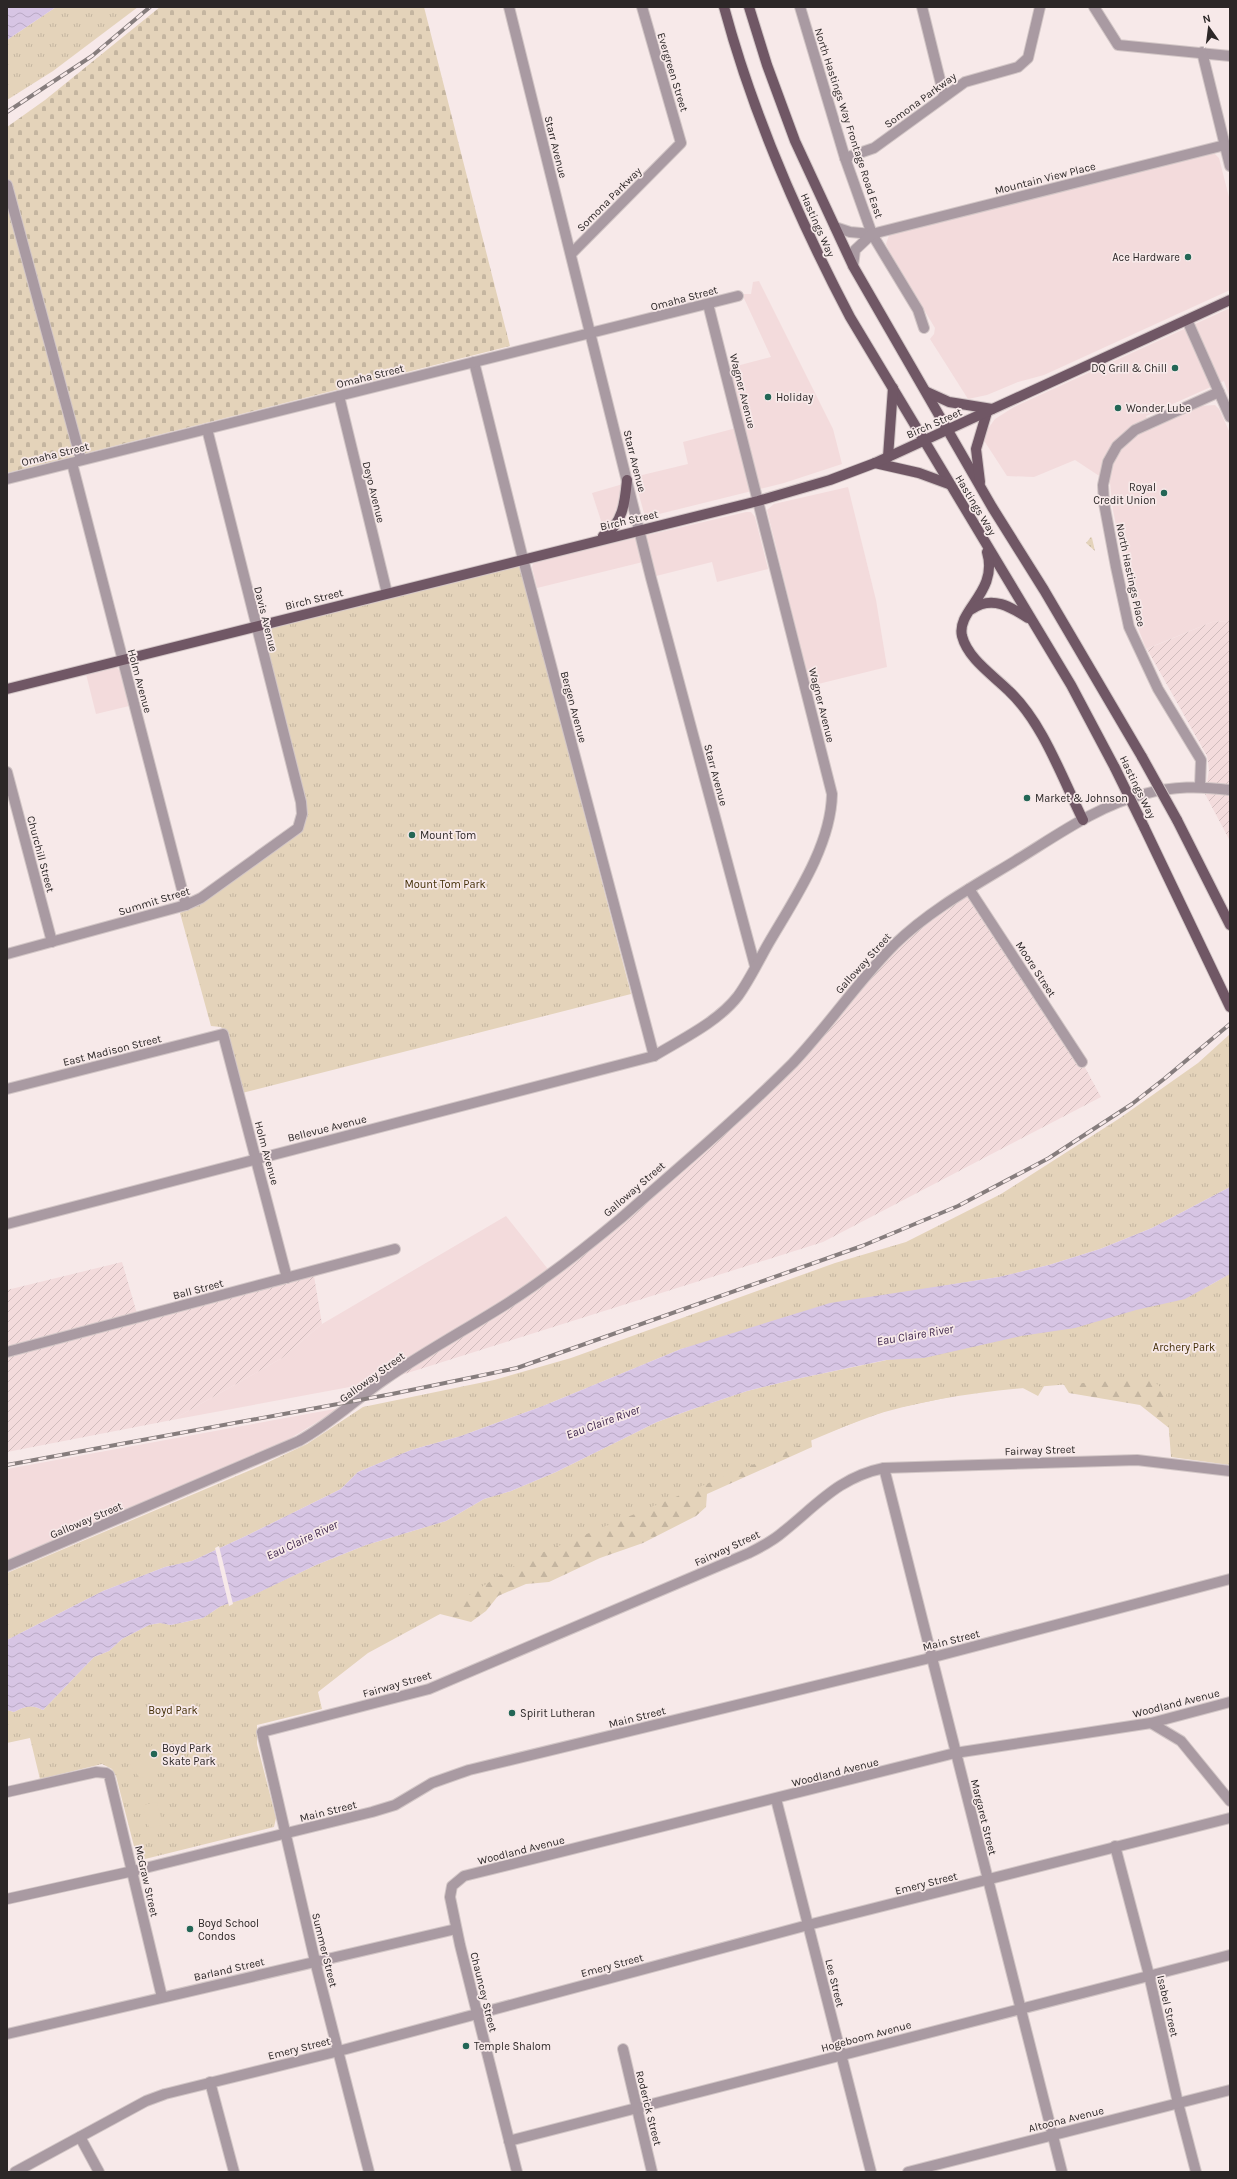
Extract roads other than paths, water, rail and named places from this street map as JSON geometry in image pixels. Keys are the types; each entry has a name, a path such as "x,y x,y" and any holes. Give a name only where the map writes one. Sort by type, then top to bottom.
{"main road":[{"name":"Hastings Way","path":"724,7 743,72 766,136 818,256 850,317 1071,685 1115,768 1230,1007"},
{"name":"Hastings Way","path":"749,7 764,57 794,141 854,266 980,486 1142,757 1177,820 1230,925"},
{"name":"Birch Street","path":"7,689 596,540 758,501 830,480 876,463 1230,300"},
{"path":"888,457 892,428 893,388"},
{"path":"927,392 949,402 989,411 976,449 980,486"},
{"path":"876,463 919,473 949,484"},
{"path":"596,540 611,530 618,520 623,508 627,480"},
{"path":"983,540 988,556 989,570 983,592 963,621 962,636 969,652 1025,708 1038,730 1083,820"},
{"path":"972,609 979,604 1000,603 1010,606 1030,619"}],"street":[{"name":"Starr Avenue","path":"509,7 639,530 755,966"},
{"name":"Evergreen Street","path":"642,7 681,143"},
{"name":"North Hastings Way Frontage Road East","path":"800,7 845,158 872,234 918,310 924,328"},
{"path":"922,7 944,96"},
{"name":"Somona Parkway","path":"845,158 874,148 965,82 1018,68 1028,58 1040,7"},
{"path":"1094,7 1118,45 1202,52 1230,56"},
{"path":"1202,52 1230,166"},
{"name":"Somona Parkway","path":"571,254 681,143"},
{"name":"Mountain View Place","path":"836,227 850,232 872,234 1225,145"},
{"name":"Holm Avenue","path":"7,185 76,461 122,659 186,905"},
{"name":"Mountain View Place","path":"854,266 855,250 872,234"},
{"name":"Omaha Street","path":"7,479 474,362 591,335 738,296"},
{"name":"Wagner Avenue","path":"654,1056 712,1020 738,996 804,881 827,829 832,810 832,794 708,304"},
{"path":"1186,320 1230,417"},
{"name":"Bergen Avenue","path":"474,362 523,559 654,1056"},
{"name":"North Hastings Place","path":"1200,786 1200,760 1158,689 1129,628 1104,503 1103,485 1108,462 1117,446 1135,430 1218,392"},
{"name":"Deyo Avenue","path":"339,396 387,593"},
{"name":"Davis Avenue","path":"207,429 301,802 302,814"},
{"name":"Churchill Street","path":"7,772 52,942"},
{"name":"Galloway Street","path":"7,1566 299,1441 342,1413 382,1381 530,1287 565,1263 616,1221 743,1110 798,1057 827,1025 859,982 897,942 932,913 969,889 1083,820 1112,805 1143,794 1169,788 1200,786 1230,790"},
{"name":"Summit Street","path":"7,954 186,905 201,898 298,828 302,814"},
{"name":"Moore Street","path":"969,889 1082,1062"},
{"name":"Holm Avenue","path":"223,1034 287,1278"},
{"name":"East Madison Street","path":"7,1089 223,1034"},
{"name":"Bellevue Avenue","path":"7,1224 256,1158 654,1056"},
{"name":"Ball Street","path":"7,1352 395,1249"},
{"name":"Fairway Street","path":"262,1732 428,1690 749,1554 782,1533 836,1487 866,1471 884,1468 1137,1460 1230,1471"},
{"name":"Margaret Street","path":"884,1468 930,1658 1062,2172"},
{"name":"Main Street","path":"7,1899 286,1835 394,1805 432,1783 469,1770 930,1658 1230,1579"},
{"name":"Woodland Avenue","path":"452,1886 464,1876 955,1753 1151,1723 1230,1702"},
{"path":"1151,1723 1181,1741 1230,1801"},
{"name":"Summer Street","path":"262,1732 315,1962 369,2172"},
{"name":"McGraw Street","path":"7,1792 96,1772 106,1773 112,1783 162,1997"},
{"name":"Lee Street","path":"776,1799 871,2172"},
{"name":"Emery Street","path":"15,2172 146,2101 165,2094 339,2051 808,1925 1230,1818"},
{"name":"Isabel Street","path":"1115,1846 1149,1975 1178,2103 1196,2172"},
{"name":"Chauncey Street","path":"452,1886 450,1897 456,1929 517,2172"},
{"name":"Barland Street","path":"7,2034 456,1929"},
{"name":"Hogeboom Avenue","path":"509,2141 1230,1955"},
{"name":"Roderick Street","path":"623,2048 652,2172"},
{"path":"210,2082 234,2172"},
{"name":"Altoona Avenue","path":"908,2172 1230,2090"},
{"path":"80,2136 99,2172"}],"water":[{"path":"7,7 56,7 7,40"},
{"name":"Eau Claire River","path":"1230,1187 1230,1274 1185,1299 1136,1310 1075,1328 1021,1336 924,1358 886,1360 796,1379 747,1391 690,1410 657,1422 556,1472 511,1491 484,1499 446,1521 366,1545 316,1565 247,1598 221,1606 203,1618 171,1625 160,1623 149,1625 122,1639 109,1651 94,1657 43,1710 31,1706 21,1708 14,1712 7,1710 7,1640 103,1591 165,1567 192,1561 248,1535 341,1489 358,1472 411,1450 461,1436 543,1406 681,1349 830,1303 999,1277 1049,1265 1100,1249 1152,1228"}],"railway":[{"path":"7,112 92,56 150,7"},
{"path":"7,1465 392,1394 517,1368 862,1246 958,1206 1049,1158 1132,1104 1230,1024"}],"place":[{"name":"Ace Hardware","path":"1188,257"},
{"name":"DQ Grill & Chill","path":"1175,368"},
{"name":"Holiday","path":"768,397"},
{"name":"Wonder Lube","path":"1118,408"},
{"name":"Royal Credit Union","path":"1164,493"},
{"name":"Market & Johnson","path":"1027,798"},
{"name":"Mount Tom","path":"412,835"},
{"name":"Spirit Lutheran","path":"512,1713"},
{"name":"Boyd Park Skate Park","path":"154,1754"},
{"name":"Boyd School Condos","path":"190,1929"},
{"name":"Temple Shalom","path":"466,2046"}],"park label":[{"name":"Mount Tom Park","path":"445,884"},
{"name":"Archery Park","path":"1184,1347"},
{"name":"Boyd Park","path":"173,1710"}]}
